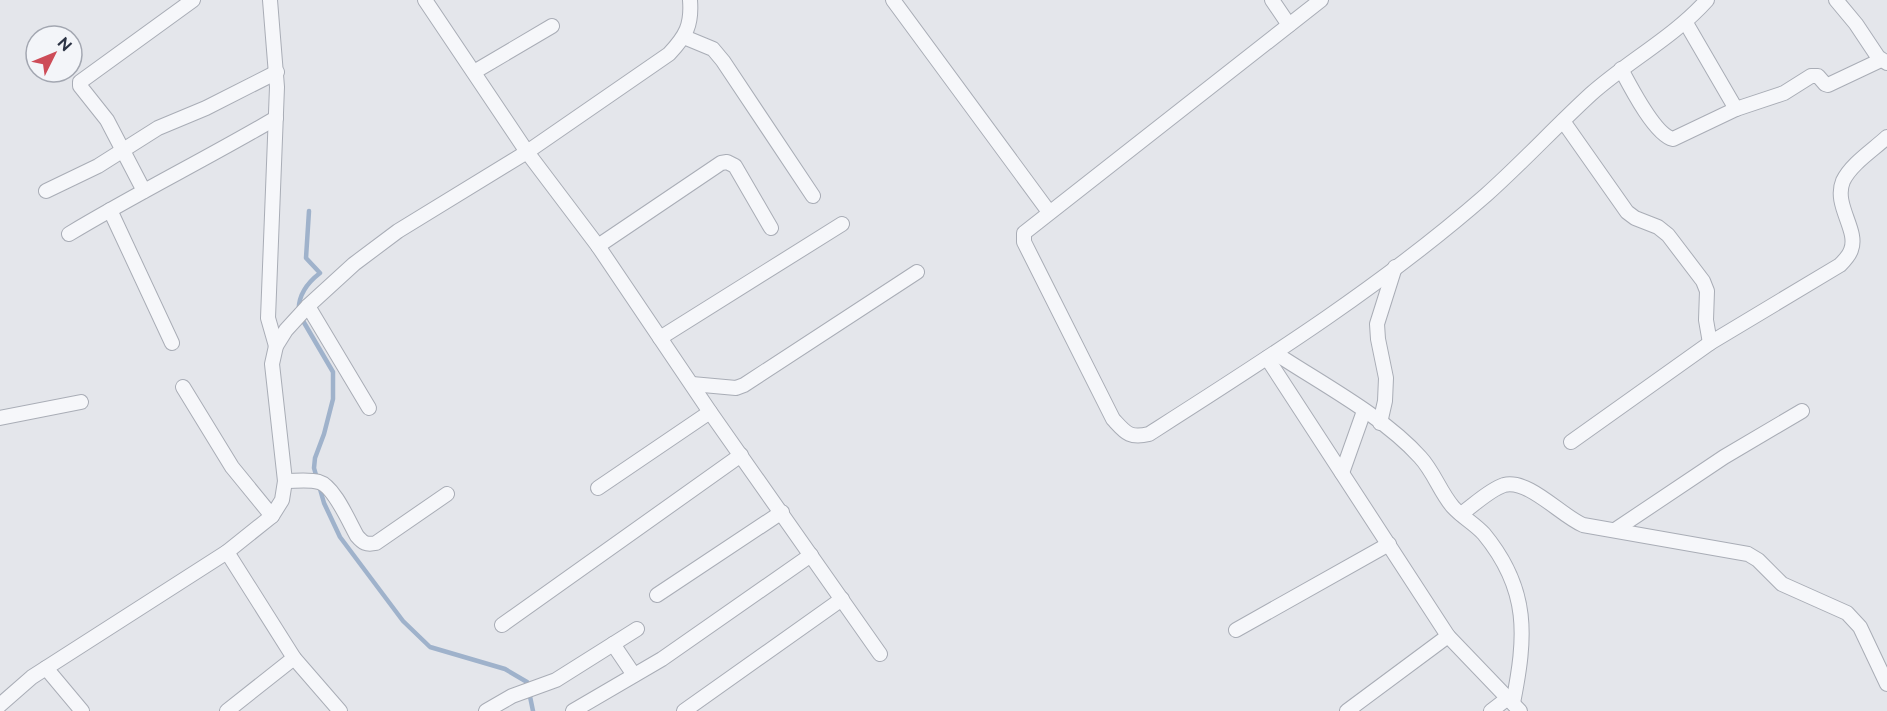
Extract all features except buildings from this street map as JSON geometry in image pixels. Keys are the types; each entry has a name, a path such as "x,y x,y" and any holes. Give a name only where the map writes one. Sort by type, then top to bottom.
{"street":[{"path":"144,190 107,120 80,86 80,82 193,0"},
{"path":"270,0 277,72 268,318 276,346"},
{"path":"425,0 527,152 598,246 710,412 880,654"},
{"path":"1,700 46,668 227,552 272,516 282,500 285,480 272,364 276,346 286,330 305,309 354,264 398,231 527,152 669,54 684,37 691,15 690,0"},
{"path":"893,0 1049,212"},
{"path":"1272,0 1289,25"},
{"path":"1321,0 1024,233 1024,242 1113,419 1125,433 1137,437 1149,434 1271,356 1395,267 1487,194 1621,69 1686,23 1707,0"},
{"path":"1621,69 1641,104 1664,134 1670,139 1678,138 1736,109 1777,96 1814,75 1828,85 1884,61 1836,0"},
{"path":"1686,23 1736,109"},
{"path":"474,72 552,26"},
{"path":"684,37 713,49 723,61 813,196"},
{"path":"46,191 84,174 158,128 207,108 277,72"},
{"path":"69,234 276,118"},
{"path":"1563,121 1627,212 1635,218 1658,227 1668,235 1700,275 1707,291 1706,320 1710,343"},
{"path":"1571,442 1710,343 1840,265 1851,251 1852,244 1841,204 1843,182 1856,166 1887,137"},
{"path":"598,246 721,163 727,162 735,166 771,228"},
{"path":"110,210 172,343"},
{"path":"660,338 842,224"},
{"path":"1380,423 1386,378 1377,324 1395,267"},
{"path":"692,384 736,388 744,385 917,272"},
{"path":"305,309 369,408"},
{"path":"1271,356 1364,411 1395,434 1420,458 1436,479 1448,501 1488,540 1517,593 1522,616 1520,668 1514,704"},
{"path":"1271,356 1342,473 1448,636 1514,704"},
{"path":"183,387 232,467 272,516"},
{"path":"0,418 81,402"},
{"path":"1342,473 1364,411"},
{"path":"1615,530 1724,457 1802,411"},
{"path":"598,488 710,412"},
{"path":"502,625 741,454"},
{"path":"285,480 313,481 331,491 357,536 362,542 368,544 376,543 447,495"},
{"path":"1461,514 1493,491 1504,485 1513,484 1523,486 1533,492 1574,521 1594,527 1754,556 1782,584 1842,610 1853,619 1865,637 1887,684"},
{"path":"657,595 782,512"},
{"path":"1236,630 1389,544"},
{"path":"227,552 294,658 340,711"},
{"path":"573,711 662,659 811,555"},
{"path":"684,711 842,599"},
{"path":"486,711 520,692 556,680 637,629"},
{"path":"1347,711 1448,636"},
{"path":"613,644 634,675"},
{"path":"227,711 294,658"},
{"path":"46,668 82,711"},
{"path":"1491,711 1514,704"}],"waterway":[{"path":"309,211 306,258 320,273 304,291 299,314 333,372 333,399 314,468 324,503 340,537 403,621 430,647 505,669 527,682 533,711"}]}
